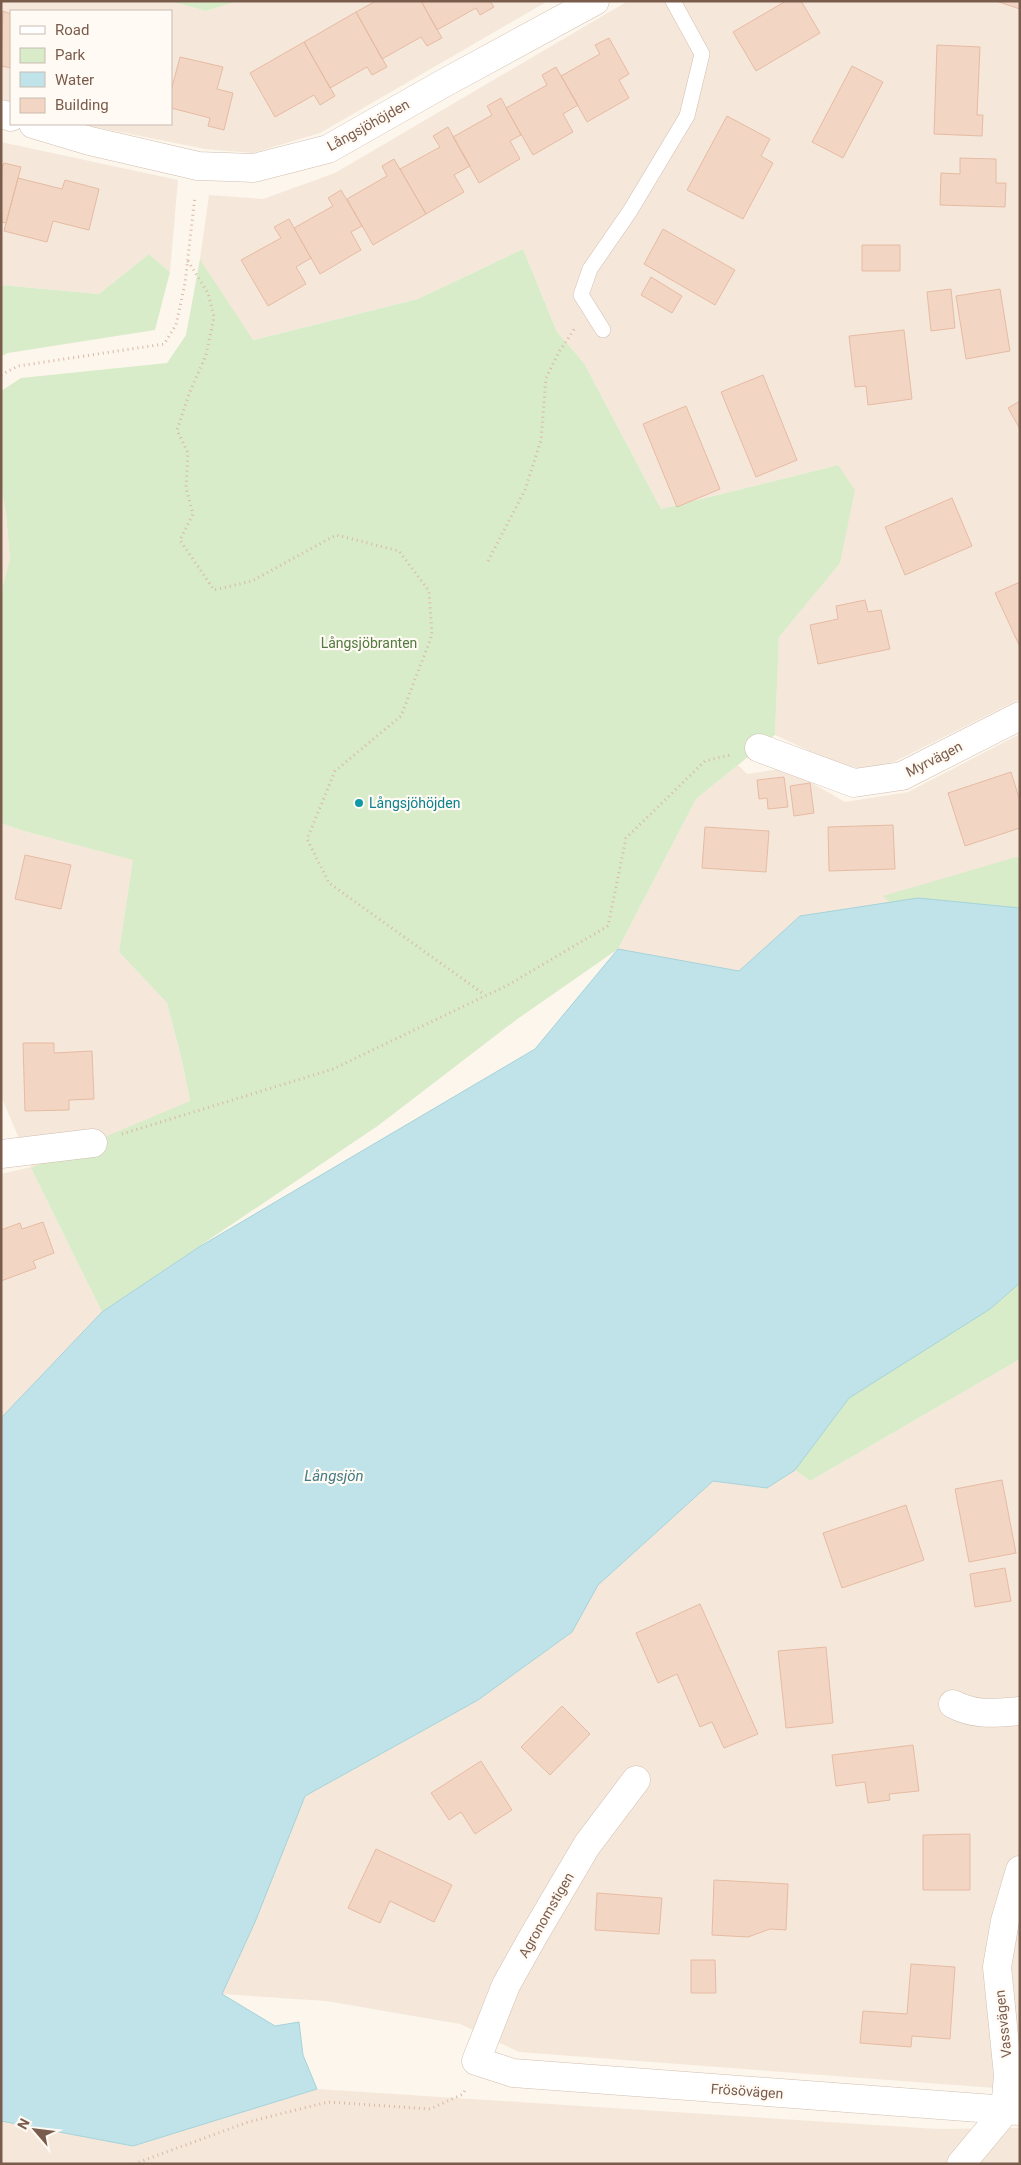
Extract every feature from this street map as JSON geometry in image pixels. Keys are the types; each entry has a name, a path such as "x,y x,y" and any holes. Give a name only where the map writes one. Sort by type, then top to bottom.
{"street":[{"name":"Långsjöhöjden","path":"36,125 90,141 198,166 254,168 328,149 595,1"},
{"name":"Myrvägen","path":"759,748 854,783 902,776 1020,716"},
{"path":"1,1154 92,1143"},
{"path":"953,1704 973,1713 990,1714 1020,1711"},
{"name":"Agronomstigen","path":"476,2061 506,1985 534,1935 587,1845 636,1780"},
{"name":"Vassvägen","path":"1013,2111 998,1967 1005,1922 1020,1870"},
{"name":"Frösövägen","path":"476,2061 513,2073 1013,2111"},
{"path":"961,2164 1013,2111"}],"lane":[{"path":"603,330 581,296 590,269 630,211 687,116 702,54 673,1"}],"path":[{"path":"1,375 18,366 164,344 176,325 185,283 198,166"},
{"path":"188,261 208,293 214,317 206,355 189,394 177,430 188,453 186,488 193,514 180,540 214,590 252,581 336,535 399,551 429,591 432,635 402,716 335,771 307,839 329,883 485,995"},
{"path":"488,561 525,490 541,440 546,378 559,352 590,310"},
{"path":"92,1143 333,1070 508,985 608,926 626,838 705,761 759,748"},
{"path":"134,2164 248,2122 328,2102 430,2109 463,2094 476,2061"}],"shaded area":[{"path":"1,1 170,1 206,11 238,1 548,1 320,133 253,153 205,149 85,125 172,125 172,10 10,10 10,104 1,101"},
{"path":"628,1 1020,1 1020,699 896,761 855,772 775,735 779,637 839,563 838,465 661,509 584,363 557,332 523,249 418,299 252,340 200,259 209,195 263,199 335,173"},
{"path":"1,142 178,180 170,272 149,254 99,294 1,285"},
{"path":"1,488 6,513 10,559 1,592"},
{"path":"1020,734 1020,908 800,916 739,971 618,949 696,799 738,765 747,774 786,768 845,802 908,792"},
{"path":"1,823 24,831 134,860 119,952 167,1003 190,1102 31,1168 102,1312 1,1418 1,1174 31,1167 1,1096"},
{"path":"1020,1359 1020,2090 519,2052 460,2024 326,2001 222,1994 255,1921 305,1796 478,1700 572,1632 598,1585 713,1481 767,1488 795,1470 810,1481"},
{"path":"317,2089 937,2129 1020,2128 1020,2164 1,2164 1,2121 133,2146"}],"green space":[{"path":"170,1 238,1 206,11"},
{"name":"Långsjöbranten","path":"523,249 557,332 584,363 661,509 838,465 855,490 840,563 779,637 775,735 696,799 618,949 516,1020 379,1125 102,1312 31,1168 190,1101 167,1003 119,952 133,860 1,823 1,592 10,559 6,513 1,488 1,391 21,378 167,363 186,335 200,259 253,340 418,299"},
{"path":"149,254 170,272 155,330 8,353 1,356 1,285 99,294"},
{"path":"1020,856 1020,1016 883,896"},
{"path":"1020,1283 1020,1359 810,1481 795,1470 849,1398 990,1309"}],"water":[{"name":"Långsjön","path":"918,898 1020,908 1020,1283 990,1309 849,1398 795,1470 767,1488 713,1481 598,1585 572,1632 478,1700 305,1796 255,1922 222,1994 275,2026 299,2022 303,2055 317,2089 133,2146 1,2121 1,1418 102,1312 199,1247 535,1049 618,949 739,971 800,916"}],"building":[{"path":"376,1 421,1 442,38 427,46 421,37 382,59 356,12"},
{"path":"421,1 490,1 494,7 480,15 476,8 437,30"},
{"path":"786,1 801,1 820,33 756,71 733,32"},
{"path":"996,1 1020,1 1020,9"},
{"path":"3,11 10,14 10,68 1,66"},
{"path":"356,12 387,67 372,75 367,67 330,88 304,42"},
{"path":"609,38 629,74 619,80 629,98 587,122 561,76 600,54 595,45"},
{"path":"304,42 335,96 320,105 314,95 275,117 250,73"},
{"path":"937,45 980,47 977,115 983,115 982,136 934,134"},
{"path":"180,57 223,67 217,89 233,93 224,130 208,126 210,118 172,108 172,87"},
{"path":"852,66 883,82 843,158 812,142"},
{"path":"556,67 578,105 563,114 573,132 533,155 506,108 547,85 542,75"},
{"path":"501,98 521,135 510,141 520,159 479,183 453,137 492,115 487,106"},
{"path":"727,116 770,139 761,156 773,163 743,219 687,190"},
{"path":"448,127 470,166 454,175 464,192 426,214 400,169 440,147 433,136"},
{"path":"960,158 996,159 996,183 1006,183 1005,207 940,205 941,173 960,174"},
{"path":"394,159 426,214 373,245 347,199 387,176 382,166"},
{"path":"4,163 21,167 6,223 1,222 1,171"},
{"path":"18,178 62,189 65,180 99,189 89,230 53,221 47,242 4,231"},
{"path":"341,190 362,226 351,232 361,250 320,274 294,228 333,206 328,198"},
{"path":"289,219 311,258 296,267 306,284 268,306 241,260 281,238 274,227"},
{"path":"663,229 735,270 715,305 644,264"},
{"path":"862,245 900,245 900,271 862,271"},
{"path":"651,277 682,296 672,313 641,295"},
{"path":"951,289 955,328 931,331 927,292"},
{"path":"1000,289 1010,351 966,359 956,296"},
{"path":"904,330 912,399 868,405 866,386 855,387 849,336"},
{"path":"763,375 797,460 756,477 721,392"},
{"path":"1020,401 1020,429 1008,408"},
{"path":"686,406 720,489 677,507 643,424"},
{"path":"952,498 972,546 905,575 885,527"},
{"path":"1020,582 1020,647 995,593"},
{"path":"865,600 868,612 881,610 890,649 818,664 810,625 838,619 836,606"},
{"path":"1011,772 1020,801 1020,828 965,846 948,793"},
{"path":"784,777 788,807 768,809 767,798 759,799 757,780"},
{"path":"810,783 814,813 794,816 790,786"},
{"path":"893,825 895,869 829,871 828,827"},
{"path":"705,827 769,831 766,872 702,868"},
{"path":"25,855 71,865 61,909 15,899"},
{"path":"23,1043 54,1043 54,1053 92,1051 94,1099 69,1100 69,1110 25,1111"},
{"path":"43,1222 54,1253 33,1261 36,1268 1,1281 1,1230 20,1223 22,1229"},
{"path":"1002,1480 1016,1553 969,1562 955,1489"},
{"path":"906,1505 924,1560 842,1588 823,1533"},
{"path":"1005,1568 1011,1601 975,1607 970,1574"},
{"path":"700,1604 758,1734 724,1748 712,1722 700,1727 677,1674 658,1683 636,1633"},
{"path":"826,1647 833,1723 786,1728 778,1651"},
{"path":"562,1706 590,1734 550,1775 521,1747"},
{"path":"913,1745 919,1791 889,1794 890,1800 868,1803 865,1782 836,1786 832,1755"},
{"path":"481,1761 512,1810 475,1834 461,1812 449,1820 431,1793"},
{"path":"970,1834 970,1890 923,1890 923,1835"},
{"path":"376,1849 452,1885 434,1922 390,1901 380,1923 348,1908"},
{"path":"714,1880 788,1884 786,1930 770,1929 748,1937 712,1935"},
{"path":"597,1893 662,1898 659,1934 595,1930"},
{"path":"691,1960 715,1960 716,1993 691,1993"},
{"path":"911,1964 955,1967 950,2039 912,2036 911,2047 860,2043 863,2011 907,2014"}],"place":[{"name":"Långsjöhöjden","path":"359,803"}]}
